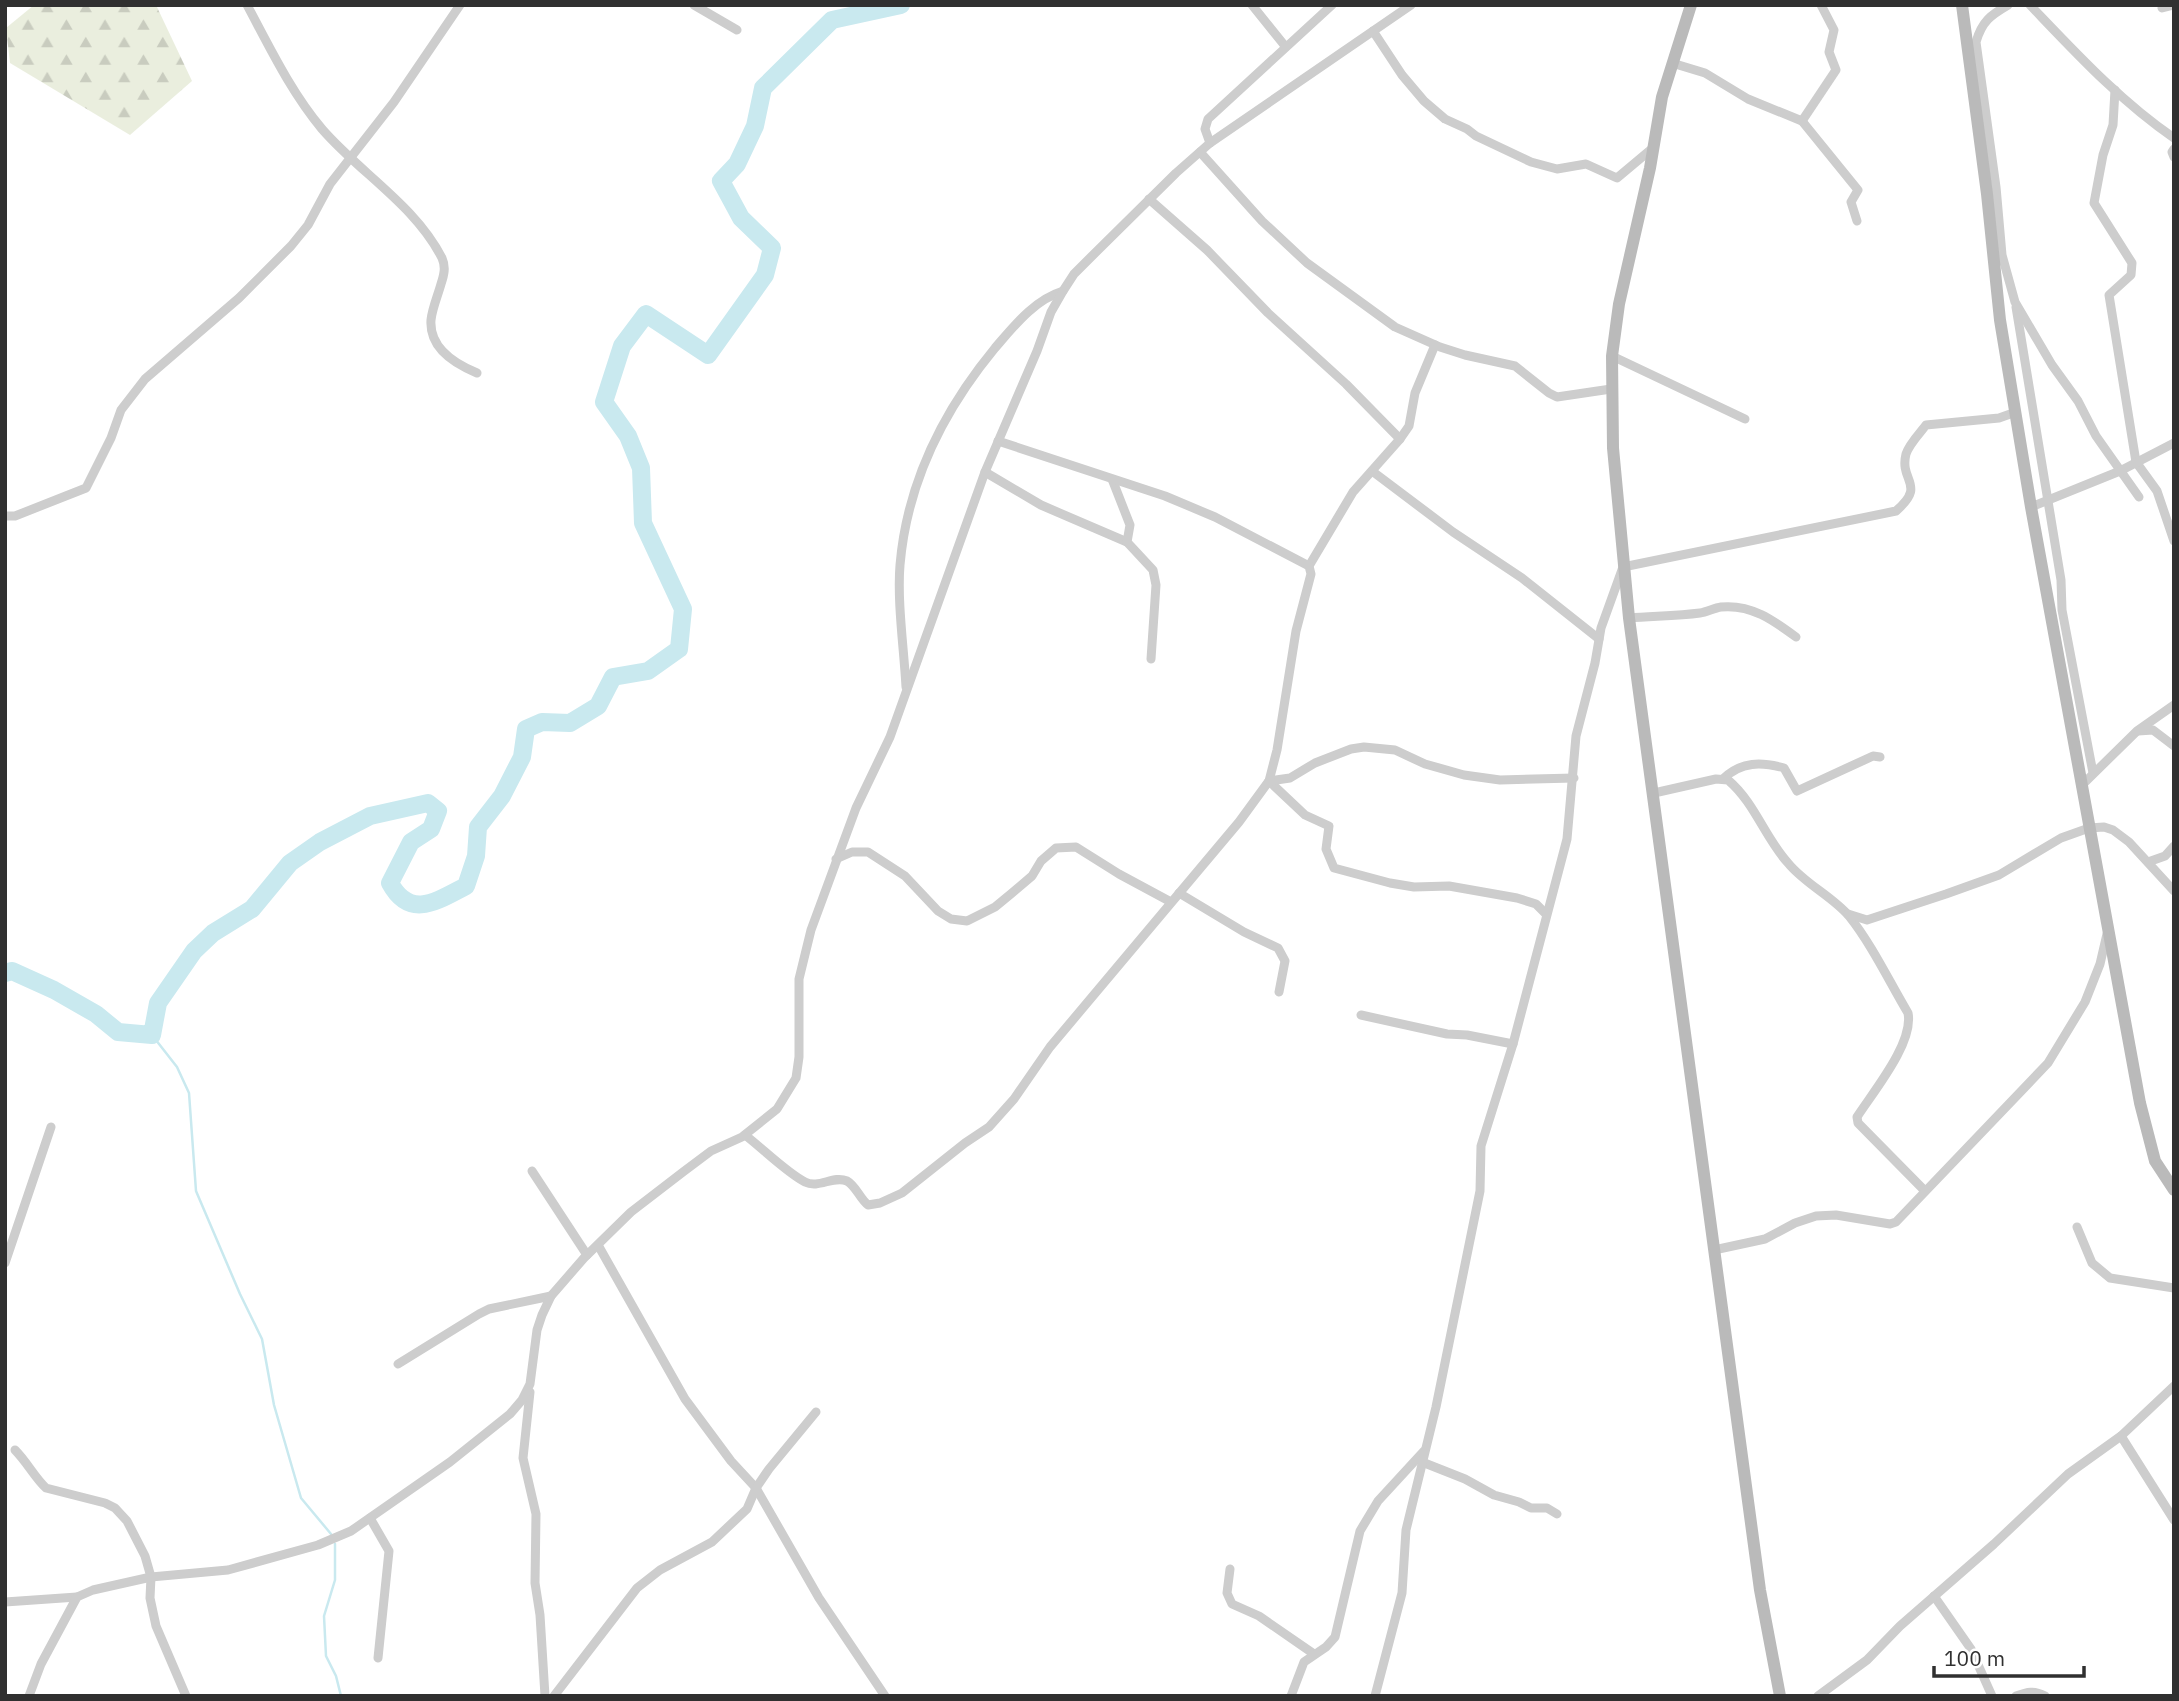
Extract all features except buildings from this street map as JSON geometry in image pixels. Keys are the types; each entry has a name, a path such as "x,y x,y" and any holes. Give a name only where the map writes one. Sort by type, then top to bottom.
{"street":[{"path":"247,5 305,108 413,217 444,261 445,270 431,319 432,333 440,348 458,365 477,373"},
{"path":"5,516 15,516 86,488 111,438 121,410 132,394 145,379 278,261 307,225 330,184 394,102 460,5"},
{"path":"694,5 737,30"},
{"path":"1252,5 1285,46"},
{"path":"1210,143 1205,129 1208,119 1332,5"},
{"path":"545,1696 540,1615 535,1583 536,1514 523,1458 537,1330 551,1296 587,1255 631,1212 710,1151 745,1135 777,1109 796,1078 799,1057 799,979 811,930 865,786 890,737 985,472 1051,312 1074,274 1210,143 1411,5"},
{"path":"1691,5 1662,97 1654,147 1619,304 1611,389 1629,618 1760,1590 1780,1696"},
{"path":"1802,121 1836,70 1829,52 1834,30 1821,5"},
{"path":"1962,5 1987,194 2000,320 2031,507 2140,1103 2155,1161 2173,1188"},
{"path":"2008,5 1993,13 1980,26 1976,41 1996,187 2002,255 2015,302 2061,580 2062,610 2093,772"},
{"path":"2030,5 2055,33 2145,119 2174,138"},
{"path":"2162,8 2174,5"},
{"path":"1373,31 1402,75 1424,101 1445,119 1531,162 1557,169 1586,164 1617,178 1654,147"},
{"path":"1672,63 1705,73 1748,99 1802,121 1858,190 1851,202 1857,221"},
{"path":"2115,90 2113,125 2103,155 2094,203 2132,263 2131,275 2109,295 2136,462 2157,491 2174,541"},
{"path":"2174,149 2174,157"},
{"path":"1200,152 1262,221 1307,263 1395,327 1465,355 1515,366 1557,397 1611,389"},
{"path":"1149,199 1207,250 1268,313 1400,439"},
{"path":"906,692 900,565 912,497 924,460 959,395 995,349 1024,315 1050,295 1063,291"},
{"path":"2015,302 2052,365 2078,401 2096,436 2139,497"},
{"path":"745,1135 804,1182 851,1182 868,1205 892,1199 989,1127 1014,1099 1050,1047 1239,822 1269,781 1296,631 1311,574 1309,566 1353,492 1409,426 1415,393 1435,345"},
{"path":"1612,356 1745,419"},
{"path":"1623,567 1896,511 1909,500 1911,487 1906,470 1906,452 1926,425 1999,418 2016,412"},
{"path":"998,441 1165,496 1215,517 1309,566"},
{"path":"2031,507 2120,471 2174,443"},
{"path":"1373,471 1453,532 1532,586 1599,639"},
{"path":"985,472 1041,505 1127,542 1153,570 1156,584 1151,659"},
{"path":"1112,479 1130,525 1127,542"},
{"path":"1375,1696 1402,1593 1406,1530 1436,1407 1480,1191 1480,1146 1513,1044 1567,839 1577,736 1606,611 1623,567"},
{"path":"1629,618 1702,613 1719,607 1736,607 1769,618 1796,637"},
{"path":"2081,786 2137,731 2174,705"},
{"path":"2137,731 2153,730 2174,746"},
{"path":"1269,781 1290,778 1315,763 1351,749 1364,747 1395,750 1424,764 1464,775 1500,780 1574,778"},
{"path":"1654,793 1723,779 1731,770 1762,762 1784,768 1797,791 1873,757 1880,757"},
{"path":"1723,779 1733,785 1756,813 1786,862 1847,914 1908,1013 1908,1031 1895,1058 1857,1118 1858,1123 1924,1191"},
{"path":"1269,781 1306,815 1329,826 1326,849 1334,868 1414,887 1449,887 1517,898 1536,904 1546,914"},
{"path":"1847,914 1867,920 1946,894 1999,875 2061,838 2089,828 2104,827 2113,830 2129,842 2174,891"},
{"path":"2148,862 2165,856 2174,846"},
{"path":"836,859 852,852 869,852 905,876 938,911 951,919 967,922 995,907 1012,893 1056,848 1076,847 1171,902"},
{"path":"1179,893 1244,932 1278,948 1285,961 1279,992"},
{"path":"1714,1250 1765,1239 1795,1223 1816,1216 1836,1215 1889,1224 1902,1217 2048,1063 2085,1002 2100,964 2107,932"},
{"path":"1362,1015 1447,1034 1513,1044"},
{"path":"5,1263 51,1127"},
{"path":"532,1171 587,1255"},
{"path":"2077,1227 2092,1263 2110,1278 2174,1288"},
{"path":"598,1245 685,1399 731,1461 756,1488 819,1598 885,1696"},
{"path":"398,1364 489,1309 551,1296"},
{"path":"5,1602 77,1597 93,1590 151,1577 228,1570 318,1545 351,1531 450,1462 510,1414 522,1400 530,1384"},
{"path":"1818,1696 1867,1660 2068,1474 2121,1436 2174,1385"},
{"path":"554,1696 637,1588 660,1570 712,1542 747,1509 756,1488 769,1469 816,1412"},
{"path":"2121,1436 2174,1520"},
{"path":"15,1450 46,1488 105,1503 121,1514 145,1556 151,1577 150,1598 156,1626 186,1696"},
{"path":"1291,1696 1304,1662 1326,1647 1335,1637 1360,1531 1378,1501 1425,1450"},
{"path":"1422,1462 1465,1479 1494,1495 1531,1508 1547,1508 1557,1514"},
{"path":"370,1518 389,1551 378,1657"},
{"path":"1230,1569 1227,1592 1232,1604 1259,1616 1314,1654"},
{"path":"1934,1596 1971,1649 1992,1696"},
{"path":"29,1696 41,1664 77,1597"},
{"path":"2016,1696 2038,1692 2045,1696"}],"green space":[{"path":"34,5 156,5 192,81 130,135 10,63 6,28"}],"waterway":[{"path":"5,973 12,971 54,990 96,1014 118,1032 152,1035 158,1003 194,951 213,933 252,909 290,863 320,842 370,816 428,803 438,811 431,829 411,842 390,883 406,901 415,904 434,901 466,886 476,856 478,827 502,796 522,757 526,729 542,722 570,723 598,706 613,677 648,671 679,649 683,609 643,523 641,468 628,436 604,402 622,346 646,314 708,355 765,275 772,248 741,218 721,181 737,164 755,126 763,88 832,20 901,5"},
{"path":"152,1035 177,1067 189,1093 196,1191 262,1339 274,1405 301,1498 331,1534"},
{"path":"335,1544 335,1580 324,1616 326,1656 336,1676 341,1696"}]}
